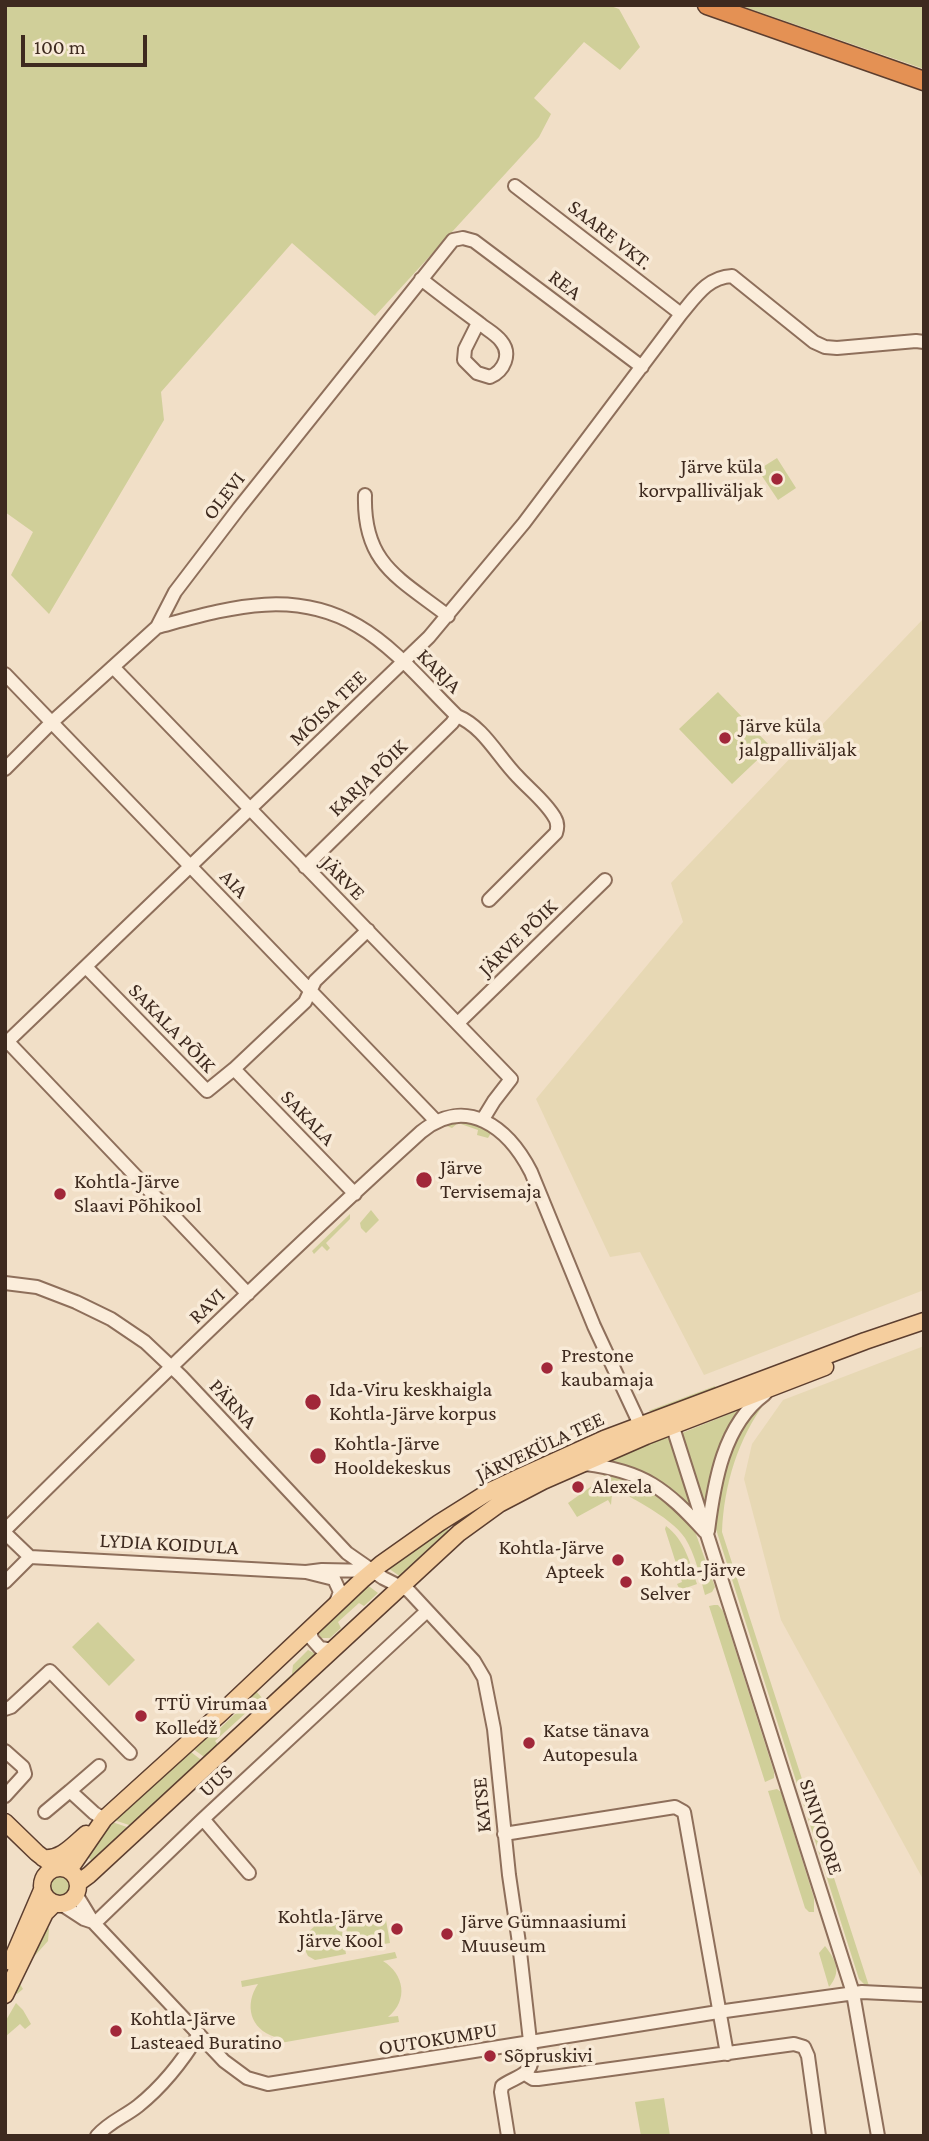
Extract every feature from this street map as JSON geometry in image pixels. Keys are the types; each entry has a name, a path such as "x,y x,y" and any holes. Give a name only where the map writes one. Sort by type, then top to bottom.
{"highway":[{"path":"707,5 924,81"}],"main road":[{"name":"JÄRVEKÜLA TEE","path":"71,1879 89,1875 333,1650 405,1589 459,1533 499,1504 584,1464 702,1402 924,1321"},
{"name":"JÄRVEKÜLA TEE","path":"671,1420 691,1419 924,1327"},
{"name":"JÄRVEKÜLA TEE","path":"71,1879 104,1819 373,1571 490,1491 604,1439 643,1431"},
{"path":"43,1858 51,1859 61,1855 104,1819"},
{"path":"5,1822 43,1858 71,1879"},
{"path":"5,1835 36,1867 45,1896 58,1903"},
{"path":"5,1975 47,1873 52,1869 71,1879"},
{"path":"5,1995 46,1913 58,1903 67,1902 71,1879"}],"street":[{"name":"SAARE VKT.","path":"515,186 681,314"},
{"name":"OLEVI","path":"5,769 51,723 157,627 175,592 247,498 453,240 463,238"},
{"name":"REA","path":"463,238 474,241 642,367"},
{"name":"MÕISA TEE","path":"6,1043 404,663 448,616 524,523 681,314 710,282 722,276 732,276 814,342 825,347 924,342"},
{"path":"421,279 478,323"},
{"path":"365,495 365,516 378,557 390,571 448,616"},
{"name":"KARJA","path":"157,627 240,607 273,603 303,605 358,626 404,663 457,716 467,720 500,752 515,775 548,808 558,826 547,844 489,900"},
{"name":"JÄRVE","path":"114,668 511,1079 483,1119"},
{"name":"AIA","path":"5,674 440,1119"},
{"name":"KARJA PÕIK","path":"305,867 457,716"},
{"name":"JÄRVE PÕIK","path":"458,1023 605,880"},
{"path":"233,1069 305,1002 321,975 368,930"},
{"name":"SAKALA PÕIK","path":"86,967 207,1091 233,1069"},
{"path":"6,1043 248,1294"},
{"name":"SAKALA","path":"233,1069 355,1194"},
{"path":"440,1119 461,1116 483,1119 507,1139 527,1164 594,1325 643,1431"},
{"name":"RAVI","path":"5,1532 97,1438 248,1294 421,1132 440,1119"},
{"name":"PÄRNA","path":"5,1283 37,1287 105,1316 136,1335 172,1367 347,1553 405,1589"},
{"name":"SINIVOORE","path":"708,1535 712,1497 718,1473 736,1427 750,1405 774,1388"},
{"name":"SINIVOORE","path":"671,1420 853,1993 878,2136"},
{"name":"SINIVOORE","path":"584,1464 621,1470 656,1486 708,1535"},
{"path":"5,1532 30,1558 5,1582"},
{"name":"LYDIA KOIDULA","path":"30,1558 306,1572 330,1577 337,1582 339,1597 328,1614"},
{"name":"LYDIA KOIDULA","path":"306,1572 373,1571"},
{"name":"KATSE","path":"405,1589 467,1652 484,1678 495,1740 532,2064 525,2074"},
{"name":"UUS","path":"94,1922 427,1611"},
{"path":"310,1630 315,1644 324,1650 333,1650"},
{"path":"5,1709 11,1707 50,1671 130,1753"},
{"path":"5,1751 23,1768 25,1774 5,1796"},
{"path":"46,1812 99,1766"},
{"path":"71,1791 104,1819"},
{"path":"504,1834 681,1808 684,1812 727,2054"},
{"path":"203,1819 249,1872"},
{"name":"OUTOKUMPU","path":"71,1879 94,1922 199,2034 237,2072 257,2082 268,2084 853,1993 871,1991 924,1994"},
{"name":"OUTOKUMPU","path":"58,1903 94,1922"},
{"path":"97,2136 110,2123 135,2109 165,2081 199,2034"},
{"path":"508,2136 500,2092 506,2083 525,2074 538,2079 794,2044 804,2047 808,2056 819,2136"}],"shaded area":[{"path":"5,5 608,5 619,9 640,47 620,70 584,42 534,98 551,114 539,137 375,316 292,243 161,392 164,420 49,614 11,575 33,532 5,512"},
{"path":"739,5 924,5 924,69"},
{"name":"Järve küla korvpalliväljak","path":"777,458 796,488 778,500 758,470"},
{"path":"924,618 924,1290 704,1375 640,1252 610,1257 536,1099 683,922 671,883"},
{"name":"Järve küla jalgpalliväljak","path":"718,692 771,747 732,784 679,729"},
{"path":"458,1122 486,1126 491,1133 488,1138 477,1135 478,1130 458,1123 452,1128 442,1124"},
{"path":"371,1210 379,1220 366,1233 360,1223"},
{"path":"350,1214 350,1219 326,1243 330,1248 327,1251 322,1246 314,1254 312,1251"},
{"path":"924,1346 924,1881 781,1620 744,1479 752,1444 783,1400"},
{"path":"715,1386 716,1389 658,1411 648,1411"},
{"path":"766,1401 740,1446 734,1463 729,1479 722,1532 869,1986 859,1979 715,1526 715,1509 725,1464 744,1418"},
{"path":"739,1410 729,1429 706,1510 682,1433"},
{"path":"666,1437 671,1440 694,1513 628,1467 612,1461 613,1458"},
{"path":"538,1456 536,1461 500,1478 493,1477"},
{"path":"607,1471 653,1488 693,1526 715,1587 712,1592 705,1595 697,1565 685,1538 658,1514 600,1480"},
{"path":"596,1483 612,1494 611,1505 608,1500 577,1517 568,1503"},
{"path":"445,1525 450,1533 401,1577 385,1566"},
{"path":"666,1526 682,1545 697,1584 680,1590 677,1584 682,1582"},
{"path":"366,1584 378,1593 364,1606 359,1603 338,1622 341,1628 330,1638 321,1638 318,1632"},
{"path":"718,1605 723,1611 774,1772 774,1778 765,1782 709,1606"},
{"path":"98,1622 135,1660 109,1686 72,1647"},
{"path":"308,1650 318,1655 277,1693 274,1691 292,1674 293,1665"},
{"path":"259,1681 263,1684 256,1691 263,1699 258,1704 235,1713 230,1708"},
{"path":"272,1694 273,1697 254,1715 249,1710 215,1741 220,1747 207,1759 189,1746 206,1731 211,1737 235,1714 258,1705"},
{"path":"187,1749 204,1762 135,1827 111,1819"},
{"path":"777,1789 781,1792 814,1898 814,1912 805,1908 768,1791"},
{"path":"109,1821 133,1829 95,1864 84,1853"},
{"path":"60,1873 69,1877 73,1886 69,1895 60,1899 51,1895 47,1886 51,1877"},
{"path":"340,1919 346,1954 315,1960 308,1956 304,1948 306,1934 317,1924"},
{"path":"386,1920 390,1943 350,1950 346,1927"},
{"path":"44,1921 49,1929 48,1941 22,1970 18,1981 23,1989 17,1994 12,1989 13,1983"},
{"path":"825,1946 836,1966 833,1982 829,1987 819,1953"},
{"path":"395,1952 397,1958 383,1961 396,1973 399,1980 399,2003 388,2017 398,2016 399,2022 269,2045 268,2040 275,2037 260,2028 252,2015 251,2000 258,1984 242,1987 241,1981"},
{"path":"16,2003 31,2024 25,2029 20,2024 5,2037 5,2022"},
{"path":"664,2098 670,2136 641,2136 635,2102"}],"place":[{"name":"Järve küla korvpalliväljak","path":"777,479"},
{"name":"Järve küla jalgpalliväljak","path":"725,738"},
{"name":"Järve Tervisemaja","path":"424,1180"},
{"name":"Kohtla-Järve Slaavi Põhikool","path":"60,1194"},
{"name":"Prestone kaubamaja","path":"547,1368"},
{"name":"Ida-Viru keskhaigla Kohtla-Järve korpus","path":"313,1402"},
{"name":"Kohtla-Järve Hooldekeskus","path":"318,1456"},
{"name":"Alexela","path":"578,1487"},
{"name":"Kohtla-Järve Apteek","path":"618,1560"},
{"name":"Kohtla-Järve Selver","path":"626,1582"},
{"name":"TTÜ Virumaa Kolledž","path":"141,1716"},
{"name":"Katse tänava Autopesula","path":"529,1743"},
{"name":"Kohtla-Järve Järve Kool","path":"397,1929"},
{"name":"Järve Gümnaasiumi Muuseum","path":"447,1934"},
{"name":"Kohtla-Järve Lasteaed Buratino","path":"116,2031"},
{"name":"Sõpruskivi","path":"490,2056"}]}
